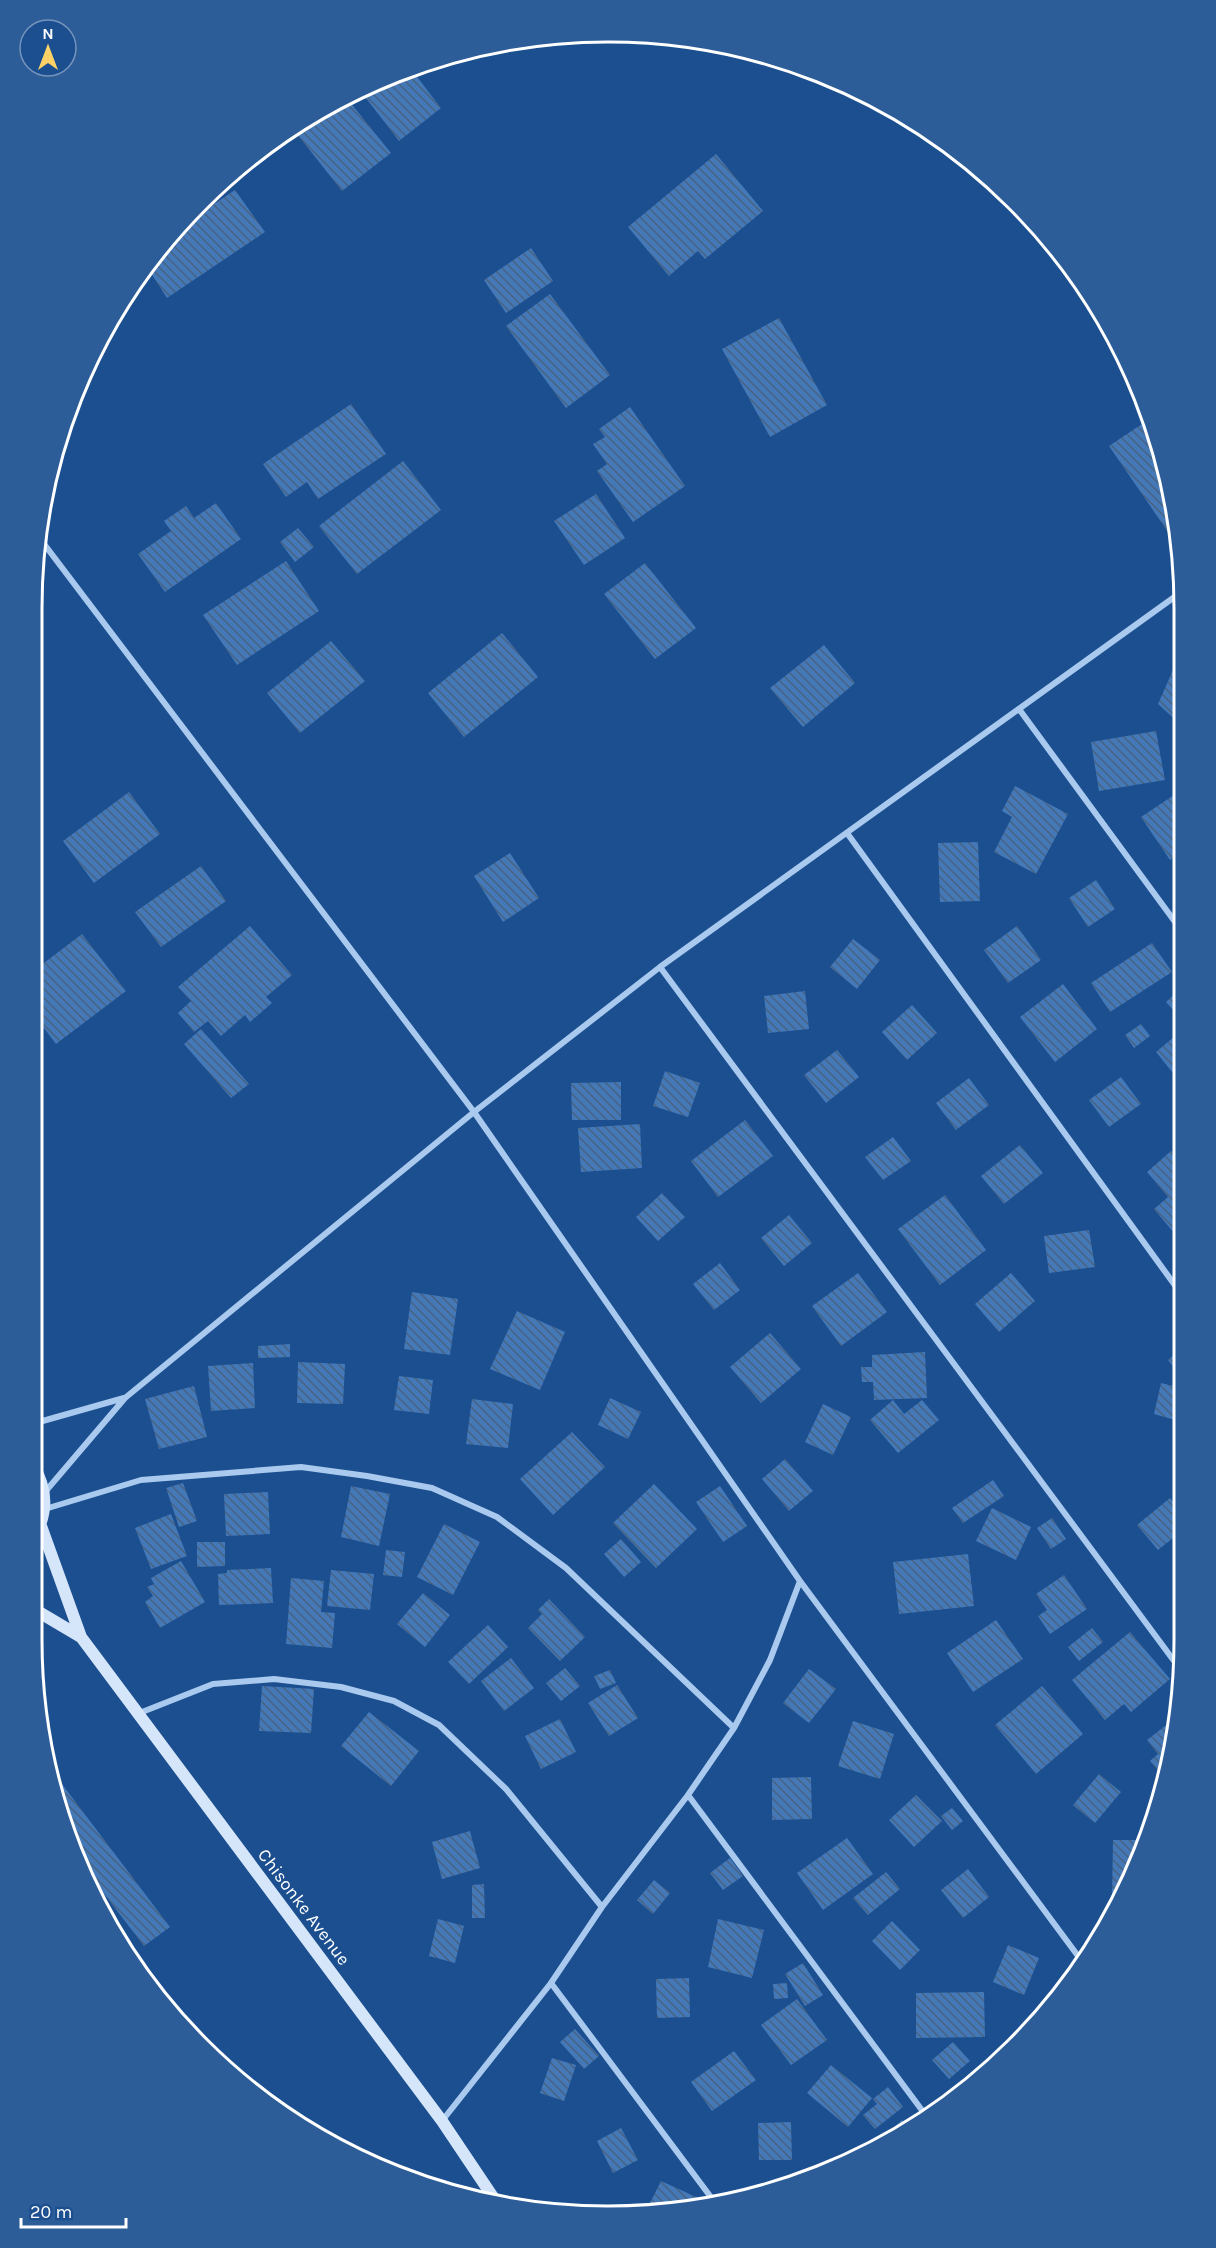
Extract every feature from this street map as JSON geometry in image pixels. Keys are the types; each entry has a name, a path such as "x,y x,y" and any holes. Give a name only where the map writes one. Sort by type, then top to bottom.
{"street":[{"path":"46,546 474,1112 800,1581 1078,1955"},
{"path":"45,1492 124,1398 474,1112 660,967 1174,598"},
{"path":"1019,709 1174,920"},
{"path":"847,833 1174,1284"},
{"path":"660,967 1173,1660"},
{"path":"42,1421 124,1398"},
{"path":"45,1509 141,1480 301,1467 432,1488 497,1517 566,1568 735,1728"},
{"path":"42,1482 45,1492 42,1522"},
{"path":"42,1529 81,1637"},
{"path":"442,2121 551,1983 602,1907 688,1795 735,1728 771,1660 800,1581"},
{"path":"42,1614 81,1637"},
{"name":"Chisonke Avenue","path":"81,1637 136,1714 442,2121 491,2193"},
{"path":"136,1714 213,1684 274,1679 341,1687 394,1701 439,1725 506,1789 602,1907"},
{"path":"688,1795 922,2111"},
{"path":"551,1983 710,2196"}],"building":[{"path":"416,76 441,108 399,141 365,97"},
{"path":"351,104 391,153 342,191 298,135"},
{"path":"716,154 763,211 705,259 698,251 669,276 628,227"},
{"path":"235,190 265,232 167,298 151,274 182,235 208,208"},
{"path":"531,248 553,281 506,313 484,280"},
{"path":"550,294 610,375 566,408 506,326"},
{"path":"779,318 827,405 770,437 722,349"},
{"path":"351,404 386,454 318,499 307,482 286,497 263,464"},
{"path":"630,407 685,486 633,522 597,471 607,464 593,444 605,437 599,429"},
{"path":"1143,423 1155,462 1169,532 1168,532 1109,446"},
{"path":"403,461 441,510 357,574 319,526"},
{"path":"596,494 625,538 584,565 554,521"},
{"path":"216,503 241,539 165,592 138,554 171,531 164,521 186,506 194,518"},
{"path":"298,528 314,547 295,562 280,542"},
{"path":"286,561 319,611 237,665 203,615"},
{"path":"645,563 696,628 655,659 604,594"},
{"path":"502,633 538,677 464,737 428,693"},
{"path":"331,641 365,681 300,733 267,693"},
{"path":"824,645 855,683 803,727 770,688"},
{"path":"1174,668 1174,719 1158,704"},
{"path":"1156,731 1165,780 1099,791 1091,742"},
{"path":"1015,786 1068,814 1036,874 994,852 1012,817 1002,811"},
{"path":"129,792 160,834 94,883 63,841"},
{"path":"1174,795 1174,857 1170,860 1141,817"},
{"path":"978,842 980,901 940,902 938,843"},
{"path":"510,853 539,898 503,922 474,876"},
{"path":"201,866 226,901 161,947 135,912"},
{"path":"1096,880 1115,909 1088,927 1069,898"},
{"path":"250,926 292,975 266,997 272,1003 250,1022 245,1015 221,1036 208,1021 194,1032 178,1013 191,1001 178,987"},
{"path":"1017,926 1041,960 1008,983 984,950"},
{"path":"82,934 126,991 56,1044 42,1025 42,964"},
{"path":"853,939 880,960 857,989 830,967"},
{"path":"1152,943 1172,972 1110,1012 1091,983"},
{"path":"1063,984 1097,1029 1055,1062 1020,1017"},
{"path":"805,991 809,1029 768,1033 764,996"},
{"path":"1174,995 1174,1011 1166,1002"},
{"path":"912,1005 937,1033 907,1060 882,1032"},
{"path":"1141,1024 1150,1036 1134,1048 1125,1035"},
{"path":"201,1029 249,1084 231,1098 184,1044"},
{"path":"1174,1037 1174,1074 1156,1052"},
{"path":"837,1050 859,1077 826,1103 804,1075"},
{"path":"665,1071 700,1083 688,1117 653,1106"},
{"path":"1121,1077 1141,1104 1109,1127 1089,1100"},
{"path":"969,1078 989,1105 956,1130 936,1103"},
{"path":"621,1082 621,1120 572,1120 571,1083"},
{"path":"745,1120 773,1156 718,1197 691,1161"},
{"path":"640,1124 642,1168 581,1172 578,1128"},
{"path":"893,1137 911,1161 883,1180 865,1157"},
{"path":"1020,1145 1043,1173 1004,1204 981,1176"},
{"path":"1171,1151 1174,1154 1174,1233 1154,1209 1168,1197 1147,1172"},
{"path":"662,1193 685,1217 658,1241 636,1217"},
{"path":"945,1195 986,1250 940,1285 898,1229"},
{"path":"789,1215 812,1243 784,1266 761,1238"},
{"path":"1089,1230 1095,1267 1049,1273 1044,1236"},
{"path":"720,1263 740,1290 714,1310 693,1284"},
{"path":"858,1273 887,1312 841,1346 812,1306"},
{"path":"1011,1273 1035,1301 999,1332 975,1304"},
{"path":"412,1292 458,1299 450,1355 404,1349"},
{"path":"517,1311 565,1332 540,1390 490,1369"},
{"path":"770,1333 801,1369 761,1403 730,1367"},
{"path":"290,1344 290,1357 258,1358 258,1346"},
{"path":"925,1352 927,1398 874,1400 873,1382 862,1382 861,1367 872,1367 872,1355"},
{"path":"1174,1355 1174,1368 1168,1360"},
{"path":"298,1362 345,1364 343,1404 297,1403"},
{"path":"253,1363 255,1408 211,1411 208,1366"},
{"path":"399,1376 433,1380 429,1414 394,1410"},
{"path":"1161,1383 1174,1386 1174,1420 1154,1414"},
{"path":"194,1386 207,1437 159,1449 145,1399"},
{"path":"610,1398 641,1412 628,1439 598,1425"},
{"path":"472,1399 513,1404 508,1448 466,1444"},
{"path":"893,1400 904,1414 922,1400 939,1420 898,1453 870,1420"},
{"path":"823,1404 851,1417 833,1455 805,1442"},
{"path":"572,1432 605,1467 553,1515 520,1479"},
{"path":"785,1459 813,1491 789,1511 762,1479"},
{"path":"993,1480 1004,1496 963,1523 952,1508"},
{"path":"183,1483 197,1521 179,1527 166,1488"},
{"path":"654,1484 697,1529 656,1568 613,1523"},
{"path":"351,1486 390,1494 379,1546 341,1537"},
{"path":"720,1486 747,1526 723,1542 696,1502"},
{"path":"268,1492 270,1534 226,1536 224,1494"},
{"path":"1170,1498 1174,1503 1174,1537 1158,1550 1137,1525"},
{"path":"992,1508 1031,1527 1016,1560 976,1541"},
{"path":"171,1514 187,1556 151,1569 135,1528"},
{"path":"1052,1518 1066,1539 1051,1549 1037,1528"},
{"path":"444,1524 480,1542 453,1595 417,1577"},
{"path":"621,1539 641,1562 624,1577 604,1554"},
{"path":"197,1542 225,1542 225,1566 197,1567"},
{"path":"386,1550 405,1552 402,1577 383,1575"},
{"path":"968,1554 974,1606 899,1614 893,1562"},
{"path":"181,1561 205,1602 160,1628 145,1602 153,1596 147,1587 154,1584 151,1578"},
{"path":"271,1568 273,1603 219,1605 218,1574 227,1573 227,1570"},
{"path":"331,1570 374,1574 370,1610 327,1606"},
{"path":"1064,1575 1087,1609 1050,1634 1038,1616 1047,1610 1036,1594"},
{"path":"291,1578 324,1581 321,1612 335,1613 332,1648 286,1644"},
{"path":"423,1593 450,1615 425,1647 397,1624"},
{"path":"549,1599 585,1637 560,1661 528,1628 542,1614 538,1610"},
{"path":"996,1620 1023,1659 973,1692 947,1653"},
{"path":"488,1625 508,1647 469,1684 448,1662"},
{"path":"1092,1628 1103,1642 1079,1661 1068,1647"},
{"path":"1130,1632 1170,1679 1131,1712 1124,1704 1105,1720 1072,1680"},
{"path":"511,1658 534,1688 504,1711 481,1681"},
{"path":"565,1668 580,1686 561,1701 546,1683"},
{"path":"809,1669 836,1689 809,1723 783,1703"},
{"path":"610,1670 616,1683 600,1689 594,1676"},
{"path":"617,1685 638,1718 609,1736 588,1703"},
{"path":"262,1686 314,1689 311,1733 259,1731"},
{"path":"1042,1686 1083,1734 1036,1774 995,1725"},
{"path":"369,1712 419,1751 391,1786 341,1746"},
{"path":"560,1719 576,1752 541,1769 525,1736"},
{"path":"853,1721 894,1734 880,1779 838,1766"},
{"path":"1167,1724 1158,1771 1150,1761 1158,1754 1147,1740"},
{"path":"1099,1774 1121,1792 1095,1823 1073,1805"},
{"path":"811,1777 812,1819 772,1820 772,1778"},
{"path":"61,1785 170,1927 144,1946 98,1886 72,1822"},
{"path":"916,1795 942,1821 914,1847 889,1820"},
{"path":"952,1808 963,1821 952,1830 941,1816"},
{"path":"470,1831 480,1868 442,1879 432,1842"},
{"path":"847,1838 873,1874 823,1910 797,1873"},
{"path":"1113,1840 1137,1840 1131,1857 1112,1896"},
{"path":"730,1858 743,1876 723,1890 710,1873"},
{"path":"968,1869 989,1897 963,1918 941,1890"},
{"path":"886,1872 900,1889 868,1915 853,1898"},
{"path":"654,1880 670,1893 653,1914 637,1900"},
{"path":"484,1884 485,1918 472,1918 472,1885"},
{"path":"438,1919 464,1926 455,1963 429,1956"},
{"path":"718,1919 764,1930 752,1978 708,1967"},
{"path":"892,1921 920,1950 900,1970 872,1941"},
{"path":"1008,1945 1039,1958 1024,1995 993,1982"},
{"path":"803,1963 823,1995 805,2006 785,1974"},
{"path":"689,1978 690,2017 657,2018 656,1979"},
{"path":"787,1983 788,1998 774,1999 773,1984"},
{"path":"984,1992 985,2037 916,2038 916,1993"},
{"path":"797,1999 827,2040 791,2065 761,2025"},
{"path":"575,2029 599,2056 584,2069 560,2042"},
{"path":"953,2042 970,2061 949,2079 932,2060"},
{"path":"734,2051 756,2080 712,2111 691,2082"},
{"path":"552,2058 576,2065 564,2101 540,2093"},
{"path":"831,2065 872,2098 848,2127 807,2093"},
{"path":"888,2087 903,2107 875,2129 863,2115 877,2104 873,2099"},
{"path":"791,2122 792,2160 759,2160 758,2123"},
{"path":"621,2128 638,2160 613,2173 597,2141"},
{"path":"661,2181 699,2198 682,2201 649,2205"}]}
